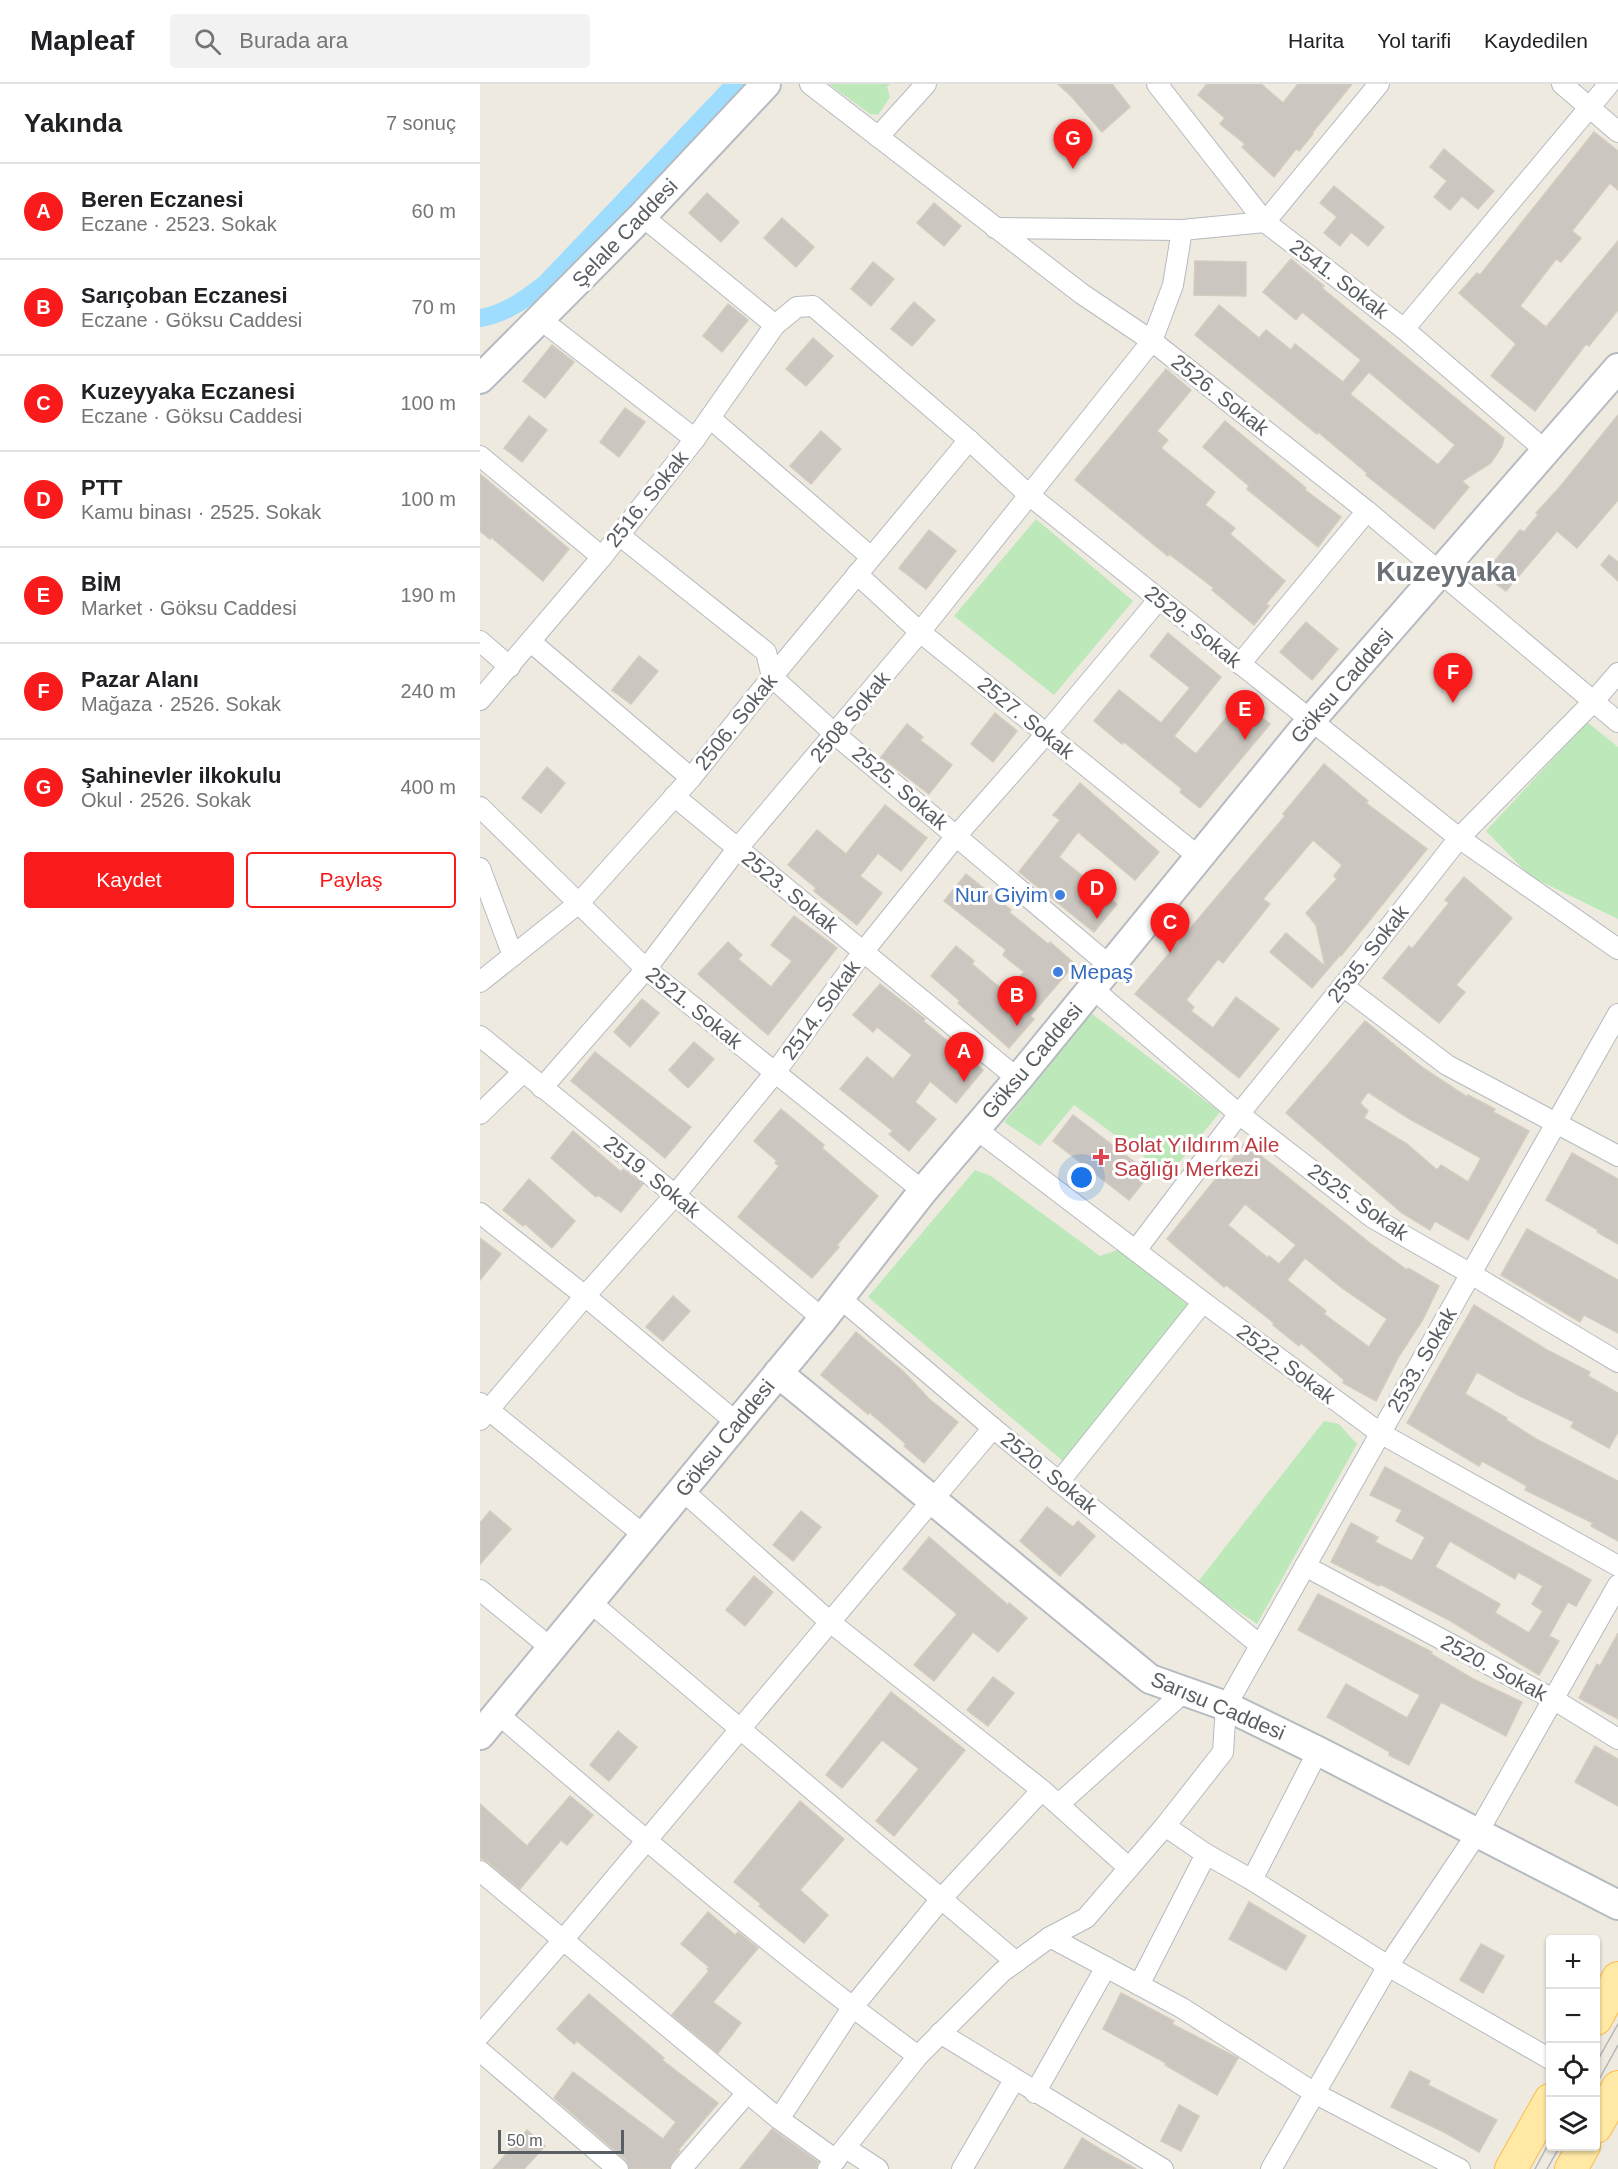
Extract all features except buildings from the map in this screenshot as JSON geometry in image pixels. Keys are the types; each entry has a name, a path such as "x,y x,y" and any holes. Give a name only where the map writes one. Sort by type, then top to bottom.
{"main road":[{"path":"1600,2012 1618,1978"},
{"path":"1600,2128 1618,2087"},
{"path":"1511,2169 1546,2109"},
{"path":"1571,2169 1584,2151"}],"street":[{"name":"Şelale Caddesi","path":"480,379 642,216 766,84"},
{"name":"2526. Sokak","path":"810,84 995,228 1083,294 1152,341 1367,511 1618,722"},
{"path":"878,137 926,84"},
{"name":"2541. Sokak","path":"1157,84 1265,222 1404,329 1546,451"},
{"path":"995,228 1182,230 1265,222 1379,84"},
{"path":"1562,84 1618,132"},
{"path":"1404,329 1609,84"},
{"path":"642,216 775,325"},
{"name":"2508 Sokak","path":"542,1088 646,969 737,849 836,735 1152,341 1173,285 1182,230"},
{"name":"2516. Sokak","path":"480,700 602,557 695,439 775,325 797,307 813,306"},
{"name":"2529. Sokak","path":"813,306 969,440 1029,495 1240,664 1459,838 1618,949"},
{"path":"540,319 695,439"},
{"name":"Göksu Caddesi","path":"489,1724 831,1308 923,1191 1311,720 1618,368"},
{"path":"710,418 871,557"},
{"name":"2506. Sokak","path":"480,982 579,903 691,778 772,676 969,440"},
{"path":"480,456 602,557"},
{"path":"1240,664 1367,511"},
{"name":"2525. Sokak","path":"619,535 766,652 772,676 836,735 1110,966"},
{"name":"2527. Sokak","path":"857,574 920,632 1199,857"},
{"name":"2514. Sokak","path":"483,1411 675,1195 774,1074 863,952 957,835 1046,734 1159,599"},
{"path":"480,641 510,667"},
{"path":"531,642 691,778"},
{"name":"2535. Sokak","path":"1136,1250 1239,1114 1344,986 1459,838 1593,702 1618,673"},
{"name":"2523. Sokak","path":"674,796 1018,1078"},
{"name":"2521. Sokak","path":"480,807 646,969 774,1074 923,1191"},
{"path":"480,868 513,956"},
{"path":"1344,986 1447,1065 1618,1156"},
{"name":"2525. Sokak","path":"1092,988 1239,1114 1373,1218 1618,1362"},
{"name":"2533. Sokak","path":"1226,1706 1618,1014"},
{"name":"2519. Sokak","path":"480,1036 675,1195 831,1308"},
{"path":"480,1114 523,1072"},
{"name":"2522. Sokak","path":"976,1129 1380,1433 1618,1566"},
{"path":"480,1213 585,1296 737,1423"},
{"path":"1059,1482 1203,1302"},
{"name":"2520. Sokak","path":"831,1308 993,1428 1260,1645"},
{"name":"Sarısu Caddesi","path":"778,1373 1150,1679 1226,1706 1318,1750 1618,1905"},
{"path":"483,1411 645,1536"},
{"path":"480,2036 993,1428"},
{"path":"682,1490 830,1622 1042,1790 1129,1868"},
{"name":"2520. Sokak","path":"1305,1566 1553,1699 1618,1738"},
{"path":"1272,2169 1388,1966 1478,1832 1618,1585"},
{"path":"480,1590 552,1649"},
{"path":"590,1602 1016,1962"},
{"path":"1059,1804 1185,1691"},
{"path":"837,2159 918,2056 940,2033 1002,1972 1050,1937 1086,1918 1129,1868 1223,1752 1226,1706"},
{"path":"489,1724 646,1841 852,2008 918,2056"},
{"path":"1252,1880 1318,1750"},
{"path":"779,2119 852,2008 941,1899 1042,1790"},
{"path":"1165,1826 1206,1854 1252,1880 1388,1966 1546,2056"},
{"path":"1139,1985 1206,1854"},
{"path":"480,1871 779,2119 837,2159 878,2169"},
{"path":"1050,1937 1182,2008 1316,2094 1460,2169"},
{"path":"1035,2093 1106,1967"},
{"path":"940,2033 1163,2169"},
{"path":"480,2051 618,2169"},
{"path":"962,2169 1014,2080"},
{"path":"681,2169 747,2093"}],"green space":[{"path":"829,84 890,84 887,87 890,97 878,115 870,114"},
{"path":"1036,519 1133,601 1054,695 954,616"},
{"path":"1587,722 1618,747 1618,919 1530,876 1486,831"},
{"path":"1091,1013 1220,1112 1169,1175 1074,1105 1040,1146 1004,1122"},
{"path":"975,1170 991,1176 1100,1256 1120,1249 1189,1306 1063,1461 868,1297"},
{"path":"1324,1421 1339,1424 1357,1444 1257,1624 1197,1583"}],"waterway":[{"path":"480,318 507,309 545,284 735,84"}],"tram line":[{"path":"1600,2056 1618,2024"},
{"path":"1600,2078 1618,2045"},
{"path":"1535,2169 1546,2148"},
{"path":"1547,2169 1557,2151"}],"place":[{"name":"Şahinevler ilkokulu","path":"1073,169"},
{"name":"Pazar Alanı","path":"1453,703"},
{"name":"BİM","path":"1245,740"},
{"name":"Nur Giyim","path":"1060,895"},
{"name":"PTT","path":"1097,919"},
{"name":"Kuzeyyaka Eczanesi","path":"1170,953"},
{"name":"Mepaş","path":"1058,972"},
{"name":"Sarıçoban Eczanesi","path":"1017,1026"},
{"name":"Beren Eczanesi","path":"964,1082"},
{"name":"Bolat Yıldırım Aile Sağlığı Merkezi","path":"1101,1157"}],"district":[{"name":"Kuzeyyaka","path":"1446,572"}]}
